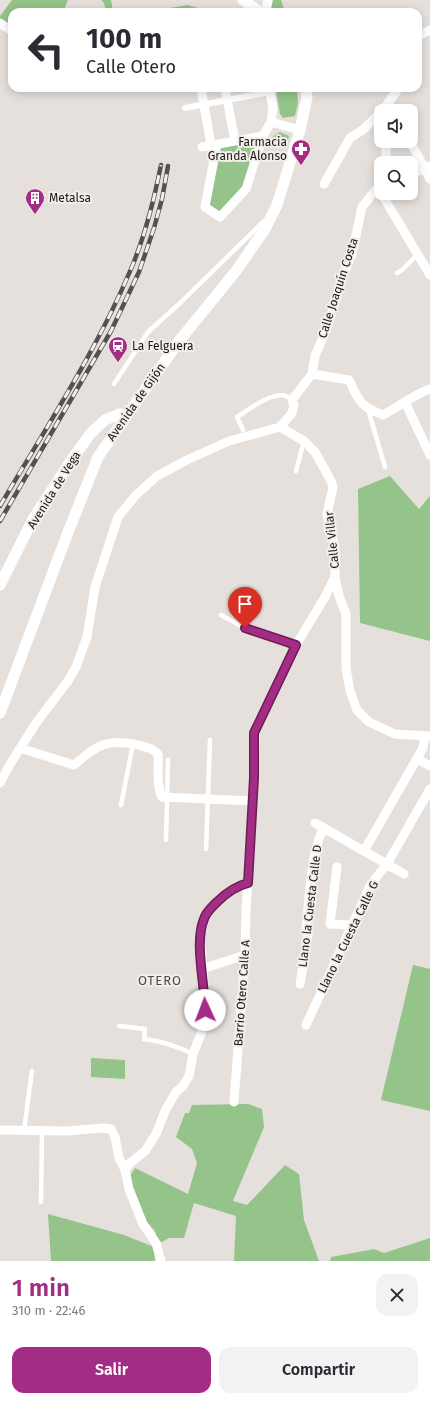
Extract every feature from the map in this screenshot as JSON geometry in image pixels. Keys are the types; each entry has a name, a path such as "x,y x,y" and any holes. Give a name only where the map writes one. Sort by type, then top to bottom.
{"street":[{"path":"246,0 255,8"},
{"path":"202,92 214,145 205,207 220,217 246,189 264,136 271,122 273,108 270,92"},
{"path":"226,92 235,141"},
{"path":"184,108 261,92"},
{"name":"Avenida de Gijón","path":"0,713 64,542 98,457 179,340 251,250 265,229 277,205 300,130 307,98 306,92"},
{"path":"388,104 396,92"},
{"path":"324,184 350,138 364,129 374,119"},
{"path":"271,122 300,130"},
{"path":"202,147 264,136"},
{"path":"415,148 427,167 430,179"},
{"name":"Calle Joaquín Costa","path":"280,427 292,413 294,405 292,400 312,374 315,356 327,328 344,273 352,254 362,207 374,196"},
{"path":"386,200 430,275"},
{"path":"312,374 349,380 360,402 368,409 383,415 430,389"},
{"path":"405,402 430,455"},
{"name":"Avenida de Vega","path":"0,585 33,519 72,459 91,433 105,420 119,414 126,415"},
{"path":"0,783 36,723 76,668 87,637 95,587 118,518 136,495 157,476 187,460 229,442 280,427"},
{"name":"Calle Villar","path":"280,427 304,441 315,452 331,481 333,487 327,514 335,548 335,577"},
{"path":"296,645 325,598 335,577"},
{"path":"335,577 339,596 346,614 346,668 350,691 357,710 369,722 395,734 427,736 417,759 364,851 404,874"},
{"name":"Barrio Otero Calle A","path":"234,1102 245,955 255,732 296,645"},
{"path":"20,748 74,765 103,744 121,742 133,744 154,749 158,754 160,795 162,797 253,801"},
{"path":"417,759 430,766"},
{"name":"Llano la Cuesta Calle G","path":"306,1026 371,884 387,864 430,789"},
{"name":"Llano la Cuesta Calle D","path":"300,984 308,934 306,929 319,825 364,851"},
{"name":"Llano la Cuesta Calle D","path":"337,867 330,924 352,925"},
{"path":"125,1170 129,1164 145,1151 156,1134 169,1103 189,1076 192,1054 204,1026 205,997 200,935 204,918 210,909 223,896 238,886 248,883"},
{"path":"202,969 245,955"},
{"path":"0,1130 42,1130 68,1132 108,1128 113,1132 119,1158 125,1170 129,1190 143,1224 156,1243 161,1261"}],"lane":[{"path":"114,384 148,332 273,213"},
{"path":"397,273 418,254"},
{"path":"243,430 237,417 276,395 288,396 292,400"},
{"path":"368,409 385,467"},
{"path":"296,471 304,441"},
{"path":"221,615 245,628 296,645"},
{"path":"206,849 210,740"},
{"path":"121,805 133,744"},
{"path":"166,840 168,760"},
{"path":"119,1026 145,1028 144,1039 157,1040 181,1048 192,1054"},
{"path":"24,1130 32,1071"},
{"path":"41,1202 42,1130"}],"green space":[{"path":"12,0 68,0 65,8 8,8 8,28 0,23 0,16"},
{"path":"101,0 111,0 112,8 105,8 104,3"},
{"path":"273,0 281,0 284,8 271,8"},
{"path":"188,5 198,8 169,8"},
{"path":"276,92 297,92 298,103 295,116 283,118 280,114"},
{"path":"280,132 289,136 286,145 271,139"},
{"path":"250,142 256,145 244,188 220,213 208,206 220,148"},
{"path":"390,476 419,509 430,496 430,641 360,623 358,489"},
{"path":"413,965 430,969 430,1111 381,1100"},
{"path":"91,1058 125,1060 125,1079 91,1077"},
{"path":"248,1104 262,1109 264,1127 233,1201 247,1205 285,1165 299,1174 304,1220 319,1261 234,1261 236,1216 194,1203 184,1238 169,1238 162,1242 157,1240 155,1231 146,1221 129,1177 135,1168 188,1194 197,1163 192,1149 176,1137 185,1113 189,1113 192,1105"},
{"path":"48,1214 124,1235 154,1247 155,1261 51,1261"},
{"path":"430,1238 430,1261 330,1261 331,1257 374,1249 384,1253"}],"railway":[{"path":"0,506 69,390 117,300 141,244 161,165"},
{"path":"0,521 111,331 139,272 162,199 168,166"}],"place":[{"name":"Farmacia Granda Alonso","path":"301,166"},
{"name":"Metalsa","path":"35,215"},
{"name":"La Felguera","path":"118,363"}],"district":[{"name":"OTERO","path":"160,980"}],"route":[{"path":"205,1010 200,935 204,918 210,909 223,896 238,886 248,883 254,778 254,733 296,645 245,628"}]}
